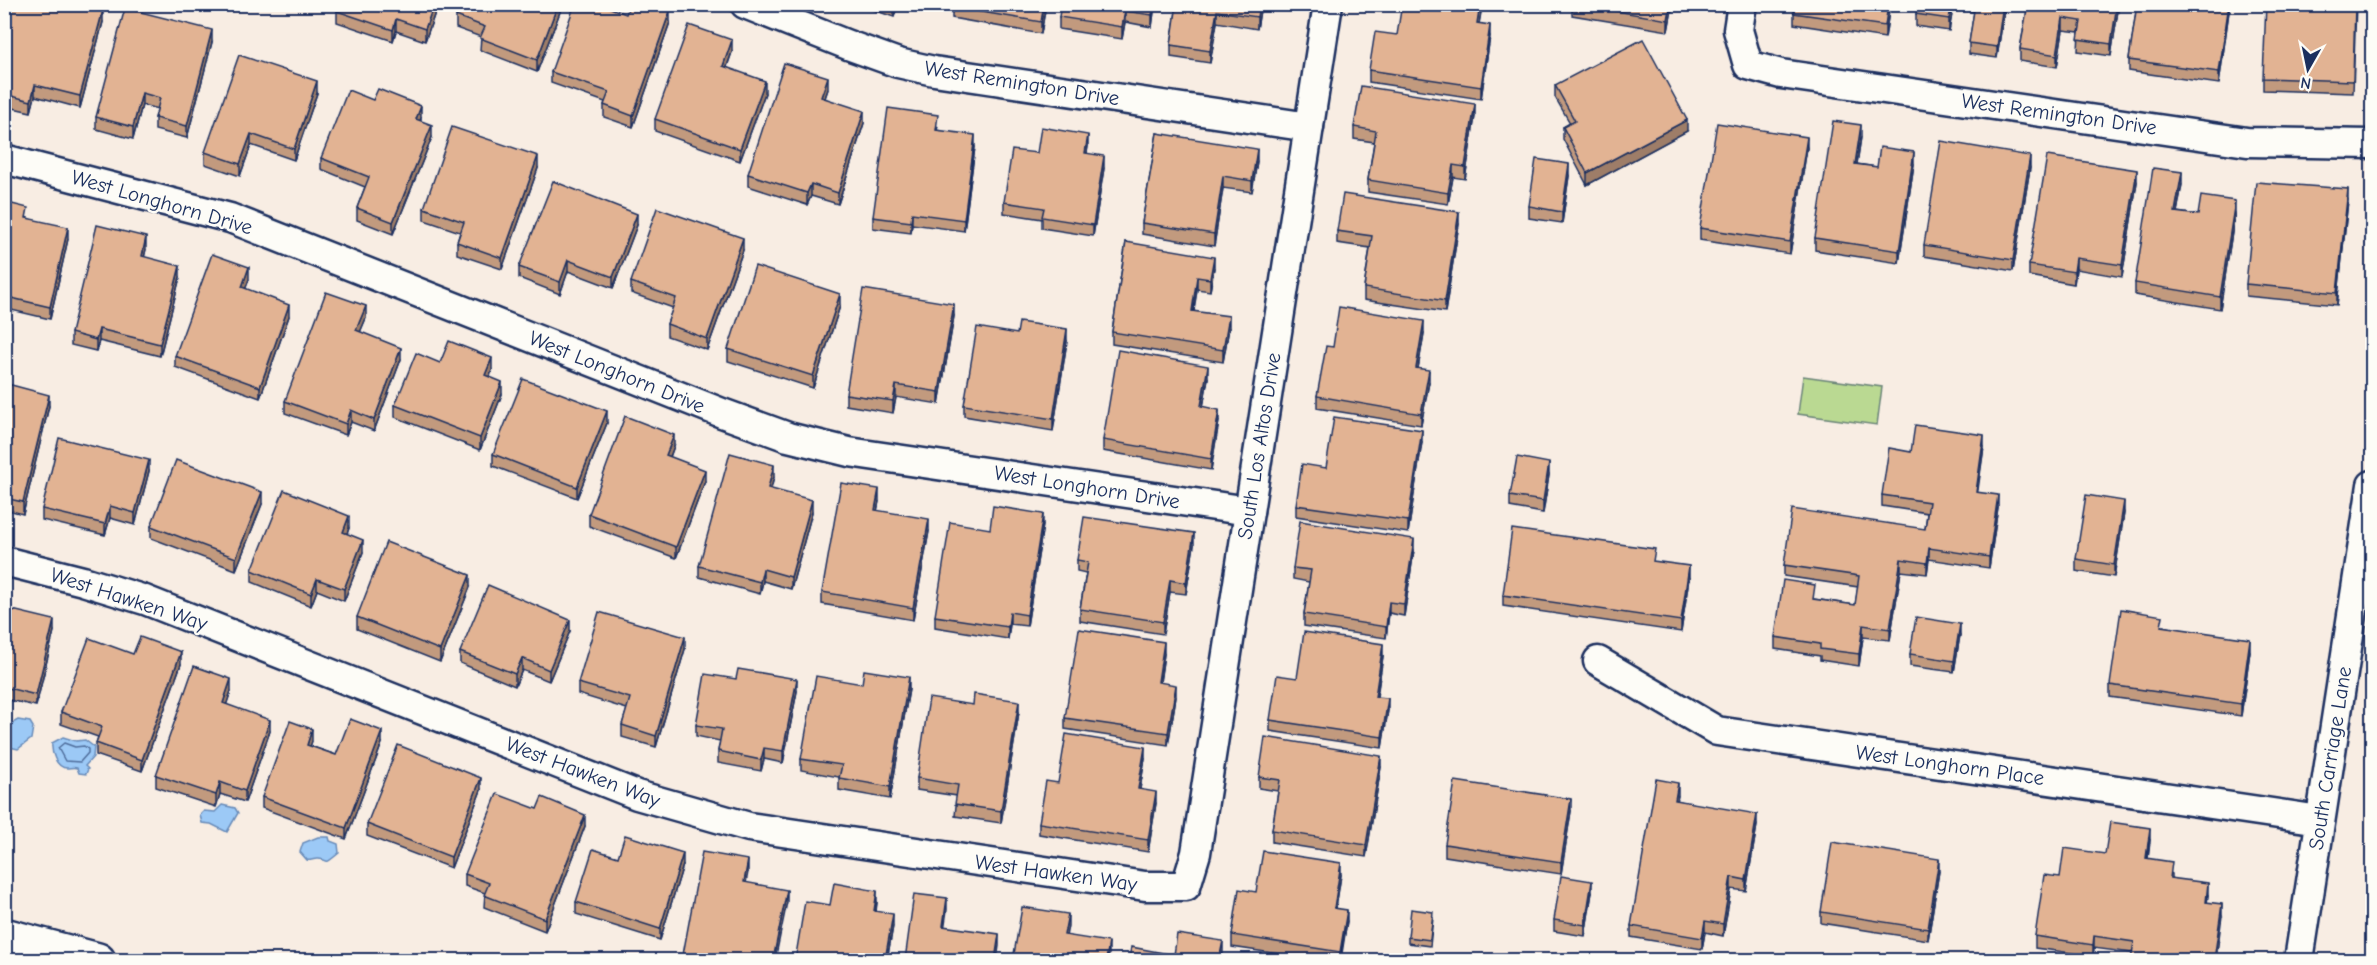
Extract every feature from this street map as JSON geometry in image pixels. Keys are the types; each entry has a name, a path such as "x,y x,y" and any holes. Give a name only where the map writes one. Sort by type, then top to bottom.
{"highway":[{"path":"4,935 98,960"}],"street":[{"name":"West Remington Drive","path":"745,4 898,63 1308,127"},
{"name":"South Los Altos Drive","path":"1186,886 1196,853 1328,4"},
{"name":"West Remington Drive","path":"1742,4 1738,30 1748,65 1781,74 2247,142 2364,144"},
{"name":"West Longhorn Drive","path":"4,159 230,218 788,437 849,452 1249,511"},
{"name":"South Carriage Lane","path":"2299,960 2320,820 2363,605 2373,485"},
{"name":"West Hawken Way","path":"4,561 83,580 145,600 637,795 701,814 749,827 1145,886 1186,886"},
{"name":"West Longhorn Place","path":"1598,661 1717,731 2320,820"}],"green space":[{"path":"1803,376 1882,387 1877,425 1798,414"}],"water":[{"path":"18,720 30,722 33,727 31,739 18,749 5,746 5,724 9,725"},
{"path":"63,737 76,741 85,740 94,747 93,757 85,766 88,769 86,774 79,773 77,768 63,767 57,762 53,755 52,743"},
{"path":"222,805 235,808 238,813 227,832 211,824 202,823 200,815 204,811 215,812"},
{"path":"318,837 329,837 330,841 338,844 339,853 328,861 307,860 300,852 303,843"}],"building":[{"path":"12,4 82,4 103,10 80,96 35,85 31,101 4,94 4,31"},
{"path":"339,4 434,4 425,29 396,19 393,30 337,11"},
{"path":"461,4 558,4 537,60 480,38 485,27 456,16"},
{"path":"575,4 600,4 626,14 630,4 652,4 670,11 633,116 604,105 609,92 551,72"},
{"path":"952,4 1044,4 1041,22 952,7"},
{"path":"1061,4 1154,4 1152,15 1125,11 1122,27 1059,17"},
{"path":"1177,4 1259,4 1257,17 1217,11 1210,51 1171,45"},
{"path":"1402,4 1480,4 1477,23 1490,25 1481,87 1369,70 1375,32 1397,35"},
{"path":"1576,4 1671,4 1668,20"},
{"path":"1795,4 1888,4 1885,26 1794,13"},
{"path":"1917,4 1952,4 1949,19 1916,14"},
{"path":"1975,4 2003,4 1997,47 1969,43"},
{"path":"2028,4 2117,4 2111,44 2078,39 2081,21 2063,18 2057,55 2020,49"},
{"path":"2137,4 2229,4 2219,72 2129,60"},
{"path":"2266,4 2355,4 2353,81 2263,78"},
{"path":"125,8 212,30 187,126 155,118 160,98 142,93 133,127 96,117"},
{"path":"689,25 732,40 723,66 765,81 740,149 655,119"},
{"path":"1643,39 1687,120 1587,173 1563,127 1575,121 1555,85"},
{"path":"239,55 317,81 294,149 251,134 240,164 205,152"},
{"path":"784,63 828,77 821,97 864,111 838,193 811,184 807,193 748,174"},
{"path":"1361,86 1475,104 1465,167 1453,165 1448,193 1368,180 1376,131 1354,127"},
{"path":"378,89 421,106 416,119 432,125 393,222 357,208 369,177 321,158 348,90 373,100"},
{"path":"888,108 938,115 936,130 975,135 964,220 912,213 911,222 873,217"},
{"path":"1833,121 1861,125 1855,164 1877,167 1880,147 1914,152 1899,251 1815,238"},
{"path":"1717,123 1807,137 1790,242 1700,228"},
{"path":"452,127 538,156 502,258 457,242 464,222 424,208"},
{"path":"1041,127 1088,135 1085,153 1104,156 1093,225 1042,217 1044,208 1004,202 1012,150 1037,153"},
{"path":"1157,133 1257,149 1252,181 1223,176 1214,234 1142,223"},
{"path":"1941,141 2030,156 2013,260 1924,245"},
{"path":"2047,156 2137,170 2122,265 2076,258 2074,272 2029,265"},
{"path":"1536,159 1569,164 1562,212 1529,206"},
{"path":"2153,168 2182,172 2175,212 2198,215 2201,196 2235,201 2220,297 2135,283"},
{"path":"553,181 637,214 613,277 568,260 560,282 519,267"},
{"path":"2256,182 2348,189 2337,293 2246,284"},
{"path":"1343,194 1459,212 1445,301 1364,288 1372,236 1337,231"},
{"path":"4,202 28,208 26,218 68,227 50,307 7,297 4,308"},
{"path":"657,208 743,238 707,339 667,324 676,298 631,282"},
{"path":"97,225 146,237 142,256 180,266 160,344 99,329 96,340 71,333"},
{"path":"1126,242 1214,257 1210,279 1197,277 1192,311 1229,316 1223,350 1112,332"},
{"path":"212,254 249,267 242,287 289,305 260,387 175,356"},
{"path":"755,266 840,294 813,376 728,349"},
{"path":"863,289 954,304 939,392 896,385 893,401 846,394"},
{"path":"326,292 366,306 356,330 401,348 374,420 351,410 346,424 285,401"},
{"path":"1339,307 1424,321 1416,368 1429,370 1421,414 1317,396 1326,346 1333,347"},
{"path":"1019,322 1067,329 1053,419 964,405 977,327 1017,334"},
{"path":"449,341 492,358 485,375 502,382 480,438 395,405 416,353 440,363"},
{"path":"1118,350 1208,366 1201,406 1219,410 1211,459 1103,440"},
{"path":"523,379 607,411 577,487 493,454"},
{"path":"4,383 49,395 23,502 4,498"},
{"path":"625,416 674,435 666,455 705,470 676,547 589,514"},
{"path":"1334,417 1422,430 1408,521 1296,505 1302,464 1326,468"},
{"path":"1915,425 1984,435 1976,492 1998,495 1989,557 1929,548 1927,563 1901,559 1890,629 1863,625 1859,654 1820,649 1820,644 1775,637 1783,580 1815,585 1813,599 1855,605 1859,576 1784,565 1792,509 1925,529 1929,502 1882,495 1889,448 1911,452"},
{"path":"59,438 149,460 135,513 110,506 105,524 42,509"},
{"path":"730,453 774,465 768,488 812,500 791,577 763,569 760,582 699,566"},
{"path":"1517,457 1549,463 1543,501 1510,496"},
{"path":"176,460 262,492 236,558 151,526"},
{"path":"841,483 879,489 875,510 929,519 913,608 822,592"},
{"path":"284,490 349,516 343,532 363,540 344,589 317,579 311,594 252,570"},
{"path":"2086,495 2124,501 2114,565 2076,559"},
{"path":"993,506 1043,514 1027,615 1010,612 1008,627 935,616 950,522 990,529"},
{"path":"1084,517 1194,533 1186,583 1170,580 1163,622 1080,609 1088,562 1077,560"},
{"path":"1300,521 1414,539 1404,604 1389,602 1386,627 1304,614 1311,570 1293,568"},
{"path":"1512,529 1655,549 1653,561 1689,566 1681,621 1503,595"},
{"path":"386,542 470,575 440,650 357,617"},
{"path":"488,585 570,620 549,670 522,658 515,674 460,652"},
{"path":"4,608 54,620 36,695 4,687"},
{"path":"2121,609 2163,616 2161,626 2250,639 2241,704 2110,685"},
{"path":"599,612 685,637 656,736 622,725 630,698 578,683"},
{"path":"1916,617 1960,624 1954,661 1910,654"},
{"path":"1079,629 1164,642 1158,682 1176,685 1168,733 1065,718"},
{"path":"1304,632 1383,644 1375,697 1388,698 1382,737 1270,720 1277,675 1297,678"},
{"path":"140,637 181,652 142,760 96,743 102,727 61,712 89,638 133,654"},
{"path":"194,666 231,679 223,703 270,720 245,791 220,782 216,795 156,775"},
{"path":"738,669 797,679 783,751 764,748 761,760 718,751 722,729 696,725 705,674 736,679"},
{"path":"864,670 909,677 890,787 839,778 842,765 801,759 816,676 862,684"},
{"path":"974,694 1019,701 1001,811 955,804 958,785 917,778 929,698 973,705"},
{"path":"350,719 382,731 346,828 262,797 290,721 312,729 307,745 336,755"},
{"path":"1066,734 1145,747 1138,789 1156,792 1148,840 1039,823 1046,781 1058,783"},
{"path":"1265,737 1381,756 1366,845 1272,830 1280,780 1259,777"},
{"path":"398,745 481,778 451,857 367,824"},
{"path":"1656,779 1678,783 1675,800 1757,814 1746,880 1731,877 1723,924 1705,921 1702,938 1631,926"},
{"path":"1455,781 1571,799 1561,862 1445,844"},
{"path":"497,794 537,809 542,797 585,815 545,919 484,895 489,883 465,874"},
{"path":"2110,822 2150,828 2146,858 2172,862 2170,878 2208,883 2206,902 2222,904 2214,960 2131,960 2134,942 2094,936 2093,945 2035,936 2044,875 2060,877 2064,848 2105,854"},
{"path":"625,835 683,853 660,929 576,902 593,849 618,857"},
{"path":"1832,842 1939,859 1928,929 1821,912"},
{"path":"1263,851 1341,863 1334,908 1347,910 1340,952 1232,935 1239,889 1256,892"},
{"path":"702,852 748,860 744,882 787,890 773,960 682,960"},
{"path":"1561,876 1592,881 1585,925 1554,920"},
{"path":"834,883 877,891 874,911 893,914 885,960 831,960 796,955 805,901 830,905"},
{"path":"914,894 947,898 943,926 999,934 995,960 905,960"},
{"path":"1022,907 1068,914 1064,935 1109,942 1106,960 1013,960"},
{"path":"1411,909 1433,912 1430,940 1408,937"},
{"path":"1177,934 1223,941 1219,960 1129,960 1131,947 1174,955"}]}
